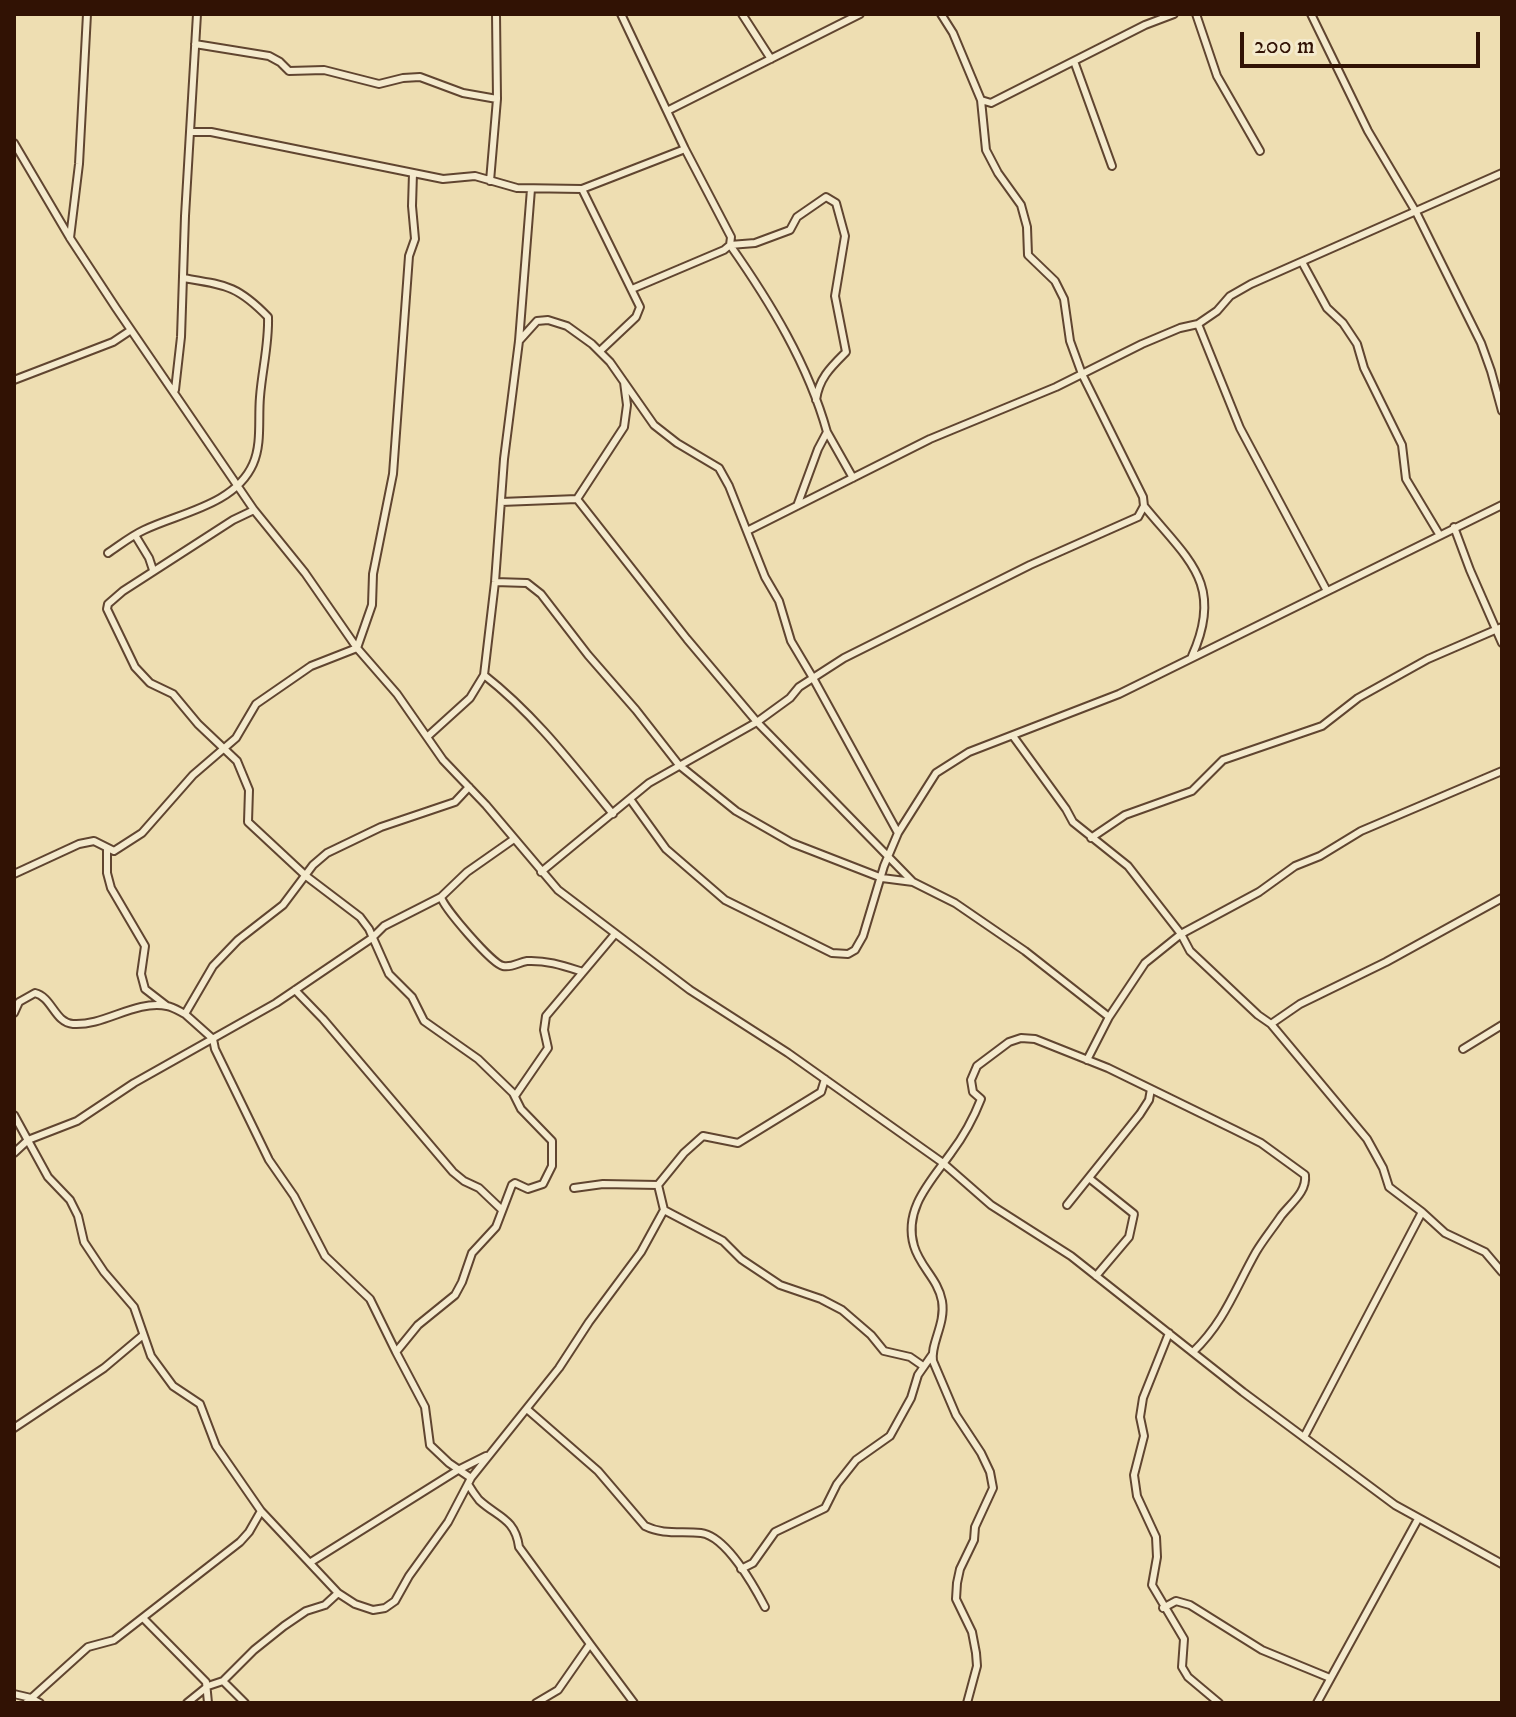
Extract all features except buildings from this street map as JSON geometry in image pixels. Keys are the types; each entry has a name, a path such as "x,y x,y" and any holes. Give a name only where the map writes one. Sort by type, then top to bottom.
{"street":[{"path":"70,238 79,164 87,14"},
{"path":"175,391 181,337 197,14"},
{"path":"490,181 497,99 496,14"},
{"path":"621,14 731,237 730,245 768,299 816,400 827,432 853,478"},
{"path":"742,14 771,59"},
{"path":"667,111 860,14"},
{"path":"941,14 953,33 981,100 986,150 1021,205 1027,227 1028,255 1055,281 1064,299 1070,341 1082,374 1144,506 1182,549 1205,594 1202,634 1192,657"},
{"path":"981,100 991,103 1001,99 1145,25 1174,14"},
{"path":"1196,14 1217,76 1260,151"},
{"path":"1311,14 1368,131 1416,212 1481,343 1502,411"},
{"path":"195,44 269,56 289,71 324,70 379,84 420,77 463,93 497,99"},
{"path":"1074,61 1112,166"},
{"path":"190,132 211,132 443,179 475,176 531,189 582,189 685,149"},
{"path":"14,143 70,238 254,510 305,573 357,648 397,694 443,760 558,890 690,990 825,1079 943,1163 991,1205 1071,1256 1304,1437 1418,1519 1502,1563"},
{"path":"14,874 79,844 94,841 117,851 134,840 193,775 242,731 251,710 263,699 311,666 357,648 372,605 373,574 393,474 409,256 415,239 413,173"},
{"path":"747,531 930,439 1082,374 1142,344 1198,324 1217,311 1230,296 1502,173"},
{"path":"427,737 470,698 484,675 519,341 531,189"},
{"path":"582,189 640,307 636,317 600,351"},
{"path":"632,289 730,245 755,243 790,230 797,217 826,197 836,203 845,236 835,296 846,352 827,371 818,386 816,400"},
{"path":"1302,262 1327,308 1343,323 1357,344 1364,368 1402,445 1406,479 1439,534"},
{"path":"108,553 135,535 208,504 239,484 253,463 258,443 260,396 269,335 268,317 243,293 227,286 183,278"},
{"path":"519,341 537,321 548,320 567,326 600,351 654,425 719,468 765,577 779,601 791,641 898,833"},
{"path":"1198,324 1240,428 1327,591"},
{"path":"14,380 113,342 131,330"},
{"path":"577,499 624,427 627,405 624,381"},
{"path":"797,506 827,432"},
{"path":"501,502 577,499"},
{"path":"577,499 757,722 888,858 913,882 955,903 1025,951 1109,1017"},
{"path":"630,799 666,849 725,900 832,953 848,954 855,950 863,936 898,833 936,773 969,752 1119,694 1502,505"},
{"path":"541,872 630,799 679,765 757,722 844,658 1030,565 1138,517 1144,506"},
{"path":"254,510 153,570 117,596 107,609 135,667 150,683 173,694 198,724 237,761 249,790 248,822 306,876 360,917 369,929 389,974 412,997 424,1021 478,1059 515,1096 527,1117 552,1141 552,1166 543,1184 528,1189 515,1183 512,1185 496,1227 472,1253 455,1295 418,1325 396,1352"},
{"path":"1454,527 1499,629 1502,643"},
{"path":"135,535 153,570"},
{"path":"495,582 527,583 541,594 679,765 736,811 792,843 882,878 913,882"},
{"path":"1091,838 1125,815 1192,791 1223,760 1322,726 1358,698 1428,659 1499,629"},
{"path":"484,675 512,697 565,753 613,814"},
{"path":"1013,736 1073,822 1128,866 1181,934 1190,951 1271,1024 1367,1139 1383,1168 1389,1187 1445,1233 1485,1252 1502,1272"},
{"path":"1087,1060 1109,1017 1145,963 1181,934 1259,892 1295,866 1320,856 1361,831 1502,771"},
{"path":"185,1014 213,966 238,940 283,905 327,853 381,827 455,802 469,787"},
{"path":"14,1153 28,1140 77,1121 124,1089 295,990 372,938 384,926 441,897 467,872 514,839"},
{"path":"107,848 107,873 111,888 145,946 141,974 145,989 167,1006 185,1014 213,1039 269,1160 294,1196 325,1256 370,1299 425,1407 430,1445 470,1481 480,1501 508,1521 517,1533 519,1547 634,1703"},
{"path":"441,897 450,912 498,964 509,966 527,961 552,963 583,972"},
{"path":"1271,1024 1300,1004 1386,962 1502,898"},
{"path":"515,1096 548,1048 544,1023 546,1016 615,934"},
{"path":"295,990 453,1172 479,1188 501,1209"},
{"path":"14,1013 20,1001 35,993 43,995 63,1021 70,1024 91,1023 135,1008 167,1006"},
{"path":"1463,1049 1502,1025"},
{"path":"741,1569 753,1563 775,1532 825,1508 837,1484 856,1460 890,1436 911,1398 923,1366 932,1355 942,1325 942,1300 935,1279 914,1247 911,1223 921,1193 960,1139 981,1099 973,1092 971,1080 977,1066 1009,1042 1021,1038 1035,1039 1087,1060 1261,1143 1305,1175 1303,1192 1256,1251 1242,1283 1212,1334 1193,1352"},
{"path":"658,1185 699,1137 734,1143 749,1138 821,1092 825,1079"},
{"path":"1067,1205 1140,1114 1149,1100 1151,1089"},
{"path":"14,1115 48,1177 70,1200 78,1216 84,1242 104,1272 134,1307 151,1356 173,1386 200,1404 216,1446 261,1511 338,1593 355,1604 373,1610 391,1605 448,1522 470,1481 528,1410 634,1263 664,1210 658,1185"},
{"path":"1089,1178 1134,1214 1129,1237 1096,1276"},
{"path":"574,1188 658,1185"},
{"path":"664,1210 723,1241 741,1259 780,1285 842,1310 884,1351 910,1357 923,1366"},
{"path":"1304,1437 1422,1212"},
{"path":"1169,1333 1143,1398 1140,1417 1144,1436 1134,1475 1137,1496 1156,1537 1157,1557 1152,1585 1184,1639 1182,1667 1188,1677 1219,1703"},
{"path":"14,1428 104,1368 142,1336"},
{"path":"932,1355 956,1415 990,1472 993,1488 975,1527 974,1540 957,1583 956,1599 972,1632 976,1653 977,1666 967,1703"},
{"path":"528,1410 598,1471 645,1526 655,1531 711,1536 721,1544 765,1607"},
{"path":"311,1562 458,1470 491,1453"},
{"path":"29,1700 88,1647 114,1640 240,1542 261,1511"},
{"path":"1317,1703 1418,1519"},
{"path":"187,1703 208,1686 223,1681 276,1631 306,1611 325,1605 338,1593"},
{"path":"1163,1608 1176,1601 1190,1605 1262,1650 1330,1678"},
{"path":"144,1619 208,1686 208,1703"},
{"path":"536,1703 558,1690 590,1644"},
{"path":"223,1681 245,1703"},
{"path":"970,1692 974,1703"},
{"path":"14,1694 40,1703"}]}
